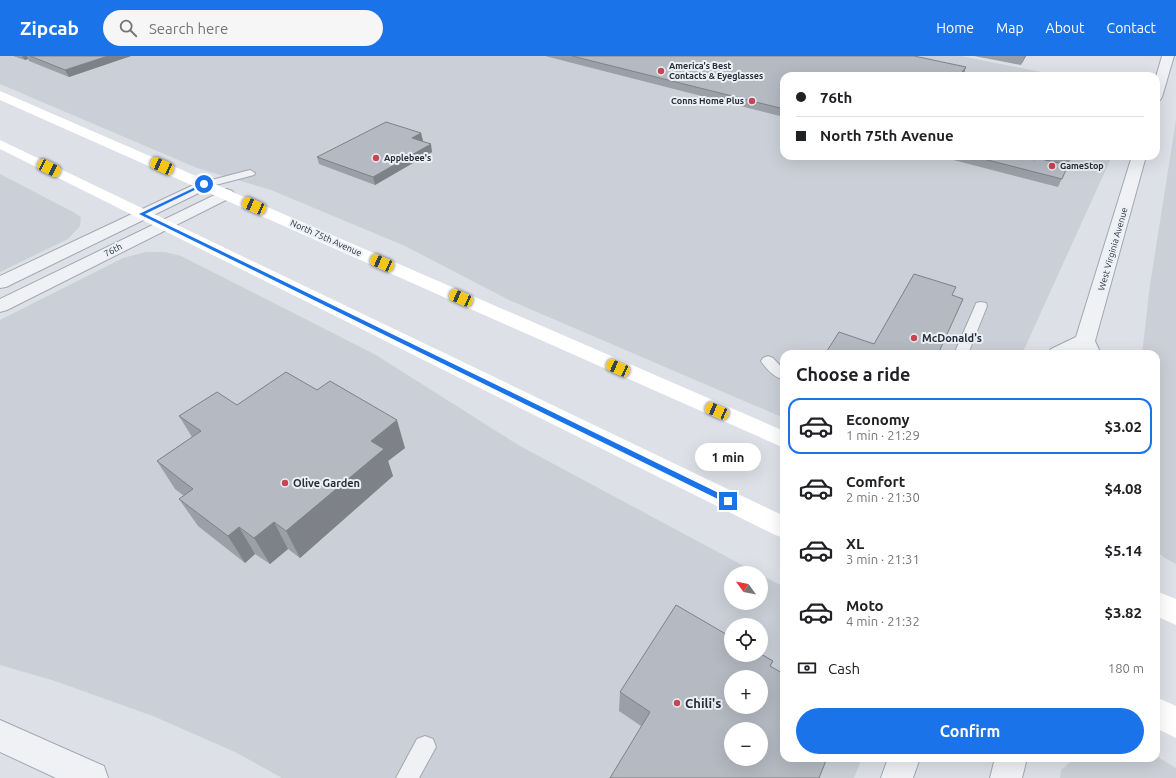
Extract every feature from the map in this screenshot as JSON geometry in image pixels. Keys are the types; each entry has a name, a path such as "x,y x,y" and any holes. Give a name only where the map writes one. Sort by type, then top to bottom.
{"main road":[{"name":"North 75th Avenue","path":"0,95 780,438"},
{"path":"0,144 780,526"},
{"path":"1160,605 1176,612"},
{"path":"1160,714 1176,722"}],"street":[{"path":"1160,83 1168,56"},
{"name":"West Virginia Avenue","path":"1075,350 1088,347 1138,160"},
{"name":"76th","path":"0,283 204,184"},
{"name":"76th","path":"0,306 227,194"},
{"path":"0,736 92,778"},
{"path":"897,778 903,762"},
{"path":"1006,778 1010,762"}],"lane":[{"path":"204,184 250,173 227,194"},
{"path":"963,350 981,306"},
{"path":"768,360 780,373"},
{"path":"407,778 425,746"}],"shaded area":[{"path":"0,56 961,56 1041,72 780,72 780,160 1110,160 1024,350 780,350 780,416 509,300 405,246 271,190 197,168 0,84"},
{"path":"1176,120 1176,564 1160,554 1160,350 1142,350 1150,285"},
{"path":"0,174 81,217 80,226 68,239 0,272"},
{"path":"146,252 165,252 181,256 376,355 520,446 744,566 724,566 724,610 768,610 768,579 780,585 780,762 860,762 854,778 282,778 235,752 153,716 55,681 0,665 0,320 123,258"},
{"path":"1160,758 1176,768 1176,778 1060,778 1061,770 1070,762 1160,762"}],"building":[{"path":"30,56 108,56 65,70"},
{"name":"Conns Home Plus","path":"572,56 914,56 966,67 962,72 780,72 780,108"},
{"name":"Applebee's","path":"386,122 421,133 412,138 431,144 373,177 317,157"},
{"path":"988,160 1045,160 1068,165 1062,179"},
{"path":"914,274 956,287 952,295 963,299 940,350 828,350 839,332 874,344"},
{"name":"Olive Garden","path":"286,372 317,390 330,381 397,420 371,441 384,449 286,531 274,522 254,538 239,527 228,536 179,499 193,489 157,461 201,431 179,416 217,392 237,405"},
{"name":"Chili's","path":"676,605 724,633 724,662 768,662 768,658 773,661 770,666 780,672 780,762 825,762 819,778 610,778 650,712 620,692"}],"place":[{"name":"America's Best Contacts & Eyeglasses","path":"661,71"},
{"name":"Conns Home Plus","path":"752,101"},
{"name":"Applebee's","path":"376,158"},
{"name":"GameStop","path":"1052,166"},
{"name":"McDonald's","path":"914,338"},
{"name":"Olive Garden","path":"285,483"},
{"name":"Chili's","path":"677,703"}],"route":[{"path":"204,184 141,214 728,501"}]}
